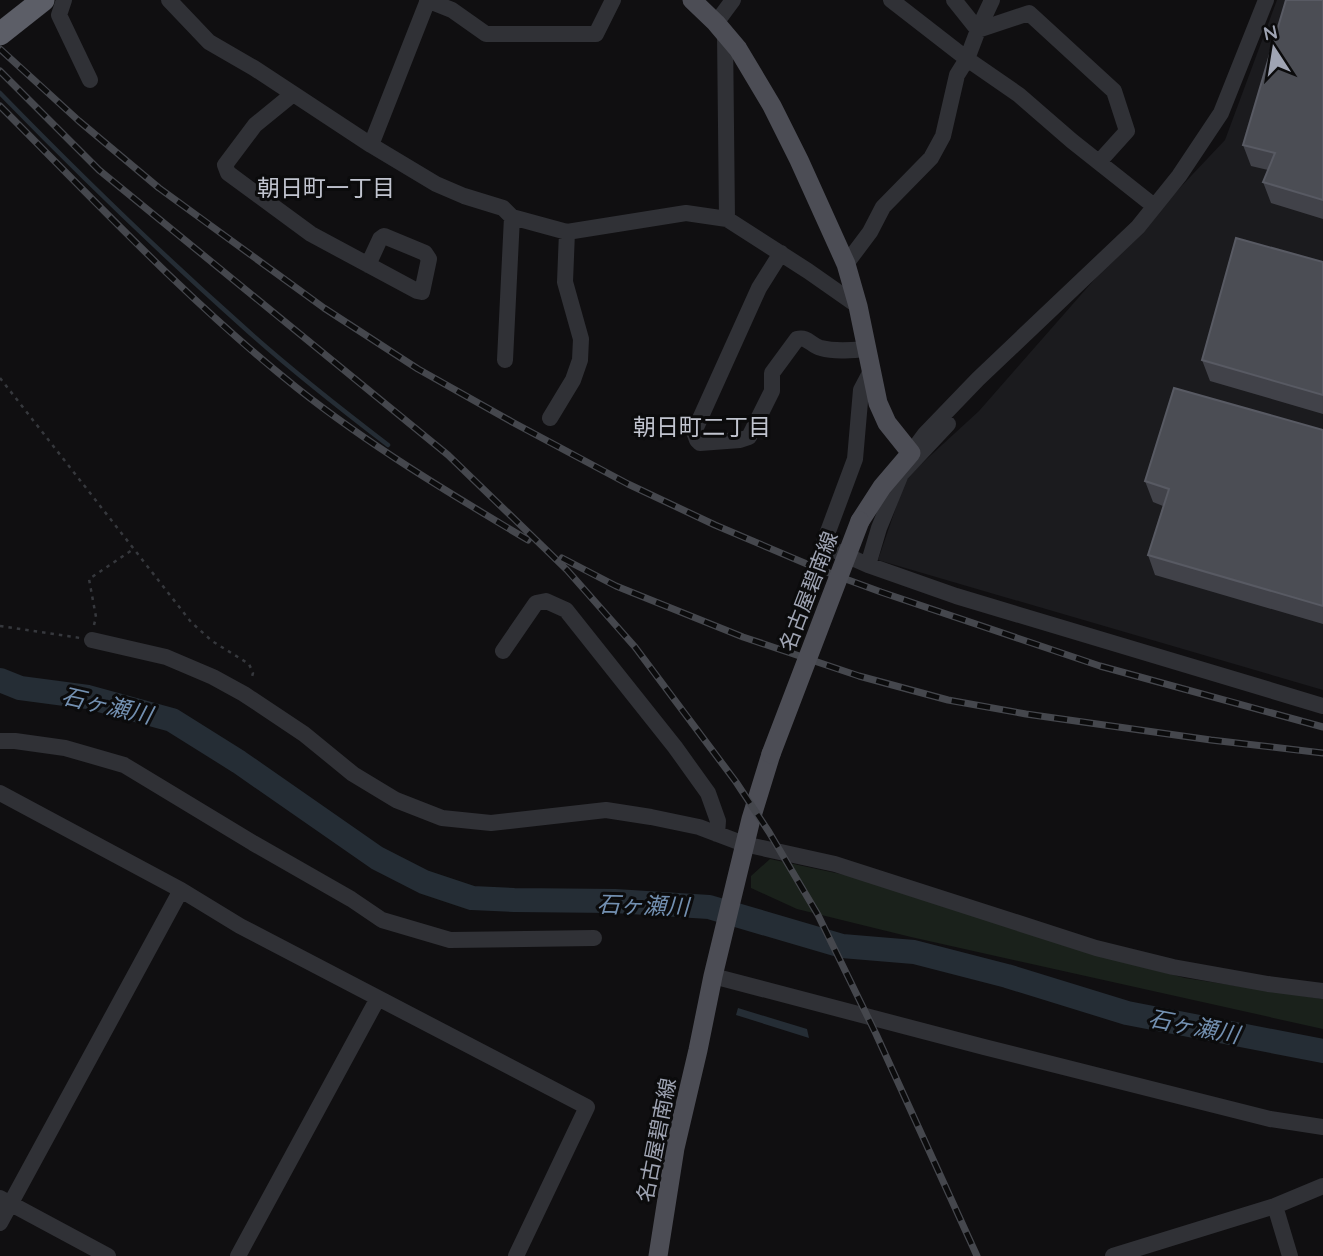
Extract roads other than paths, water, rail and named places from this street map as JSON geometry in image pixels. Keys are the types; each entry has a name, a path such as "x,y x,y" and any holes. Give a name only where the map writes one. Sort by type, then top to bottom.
{"highway":[{"path":"0,34 43,0"}],"main road":[{"path":"692,0 738,49 772,106 799,160 846,264 858,306 878,403 887,423 911,453"},
{"name":"名古屋碧南線","path":"658,1256 675,1148 714,971 744,844 771,754 860,521 882,487 911,453"}],"street":[{"path":"64,0 59,15 90,80"},
{"path":"169,0 209,42 436,184 503,208 512,217 566,232 686,213 727,219 858,306"},
{"path":"371,145 428,0 452,10 486,34 596,34 613,0"},
{"path":"727,219 720,28 733,0"},
{"path":"891,0 1019,96 1154,206"},
{"path":"954,0 978,30"},
{"path":"846,264 870,232 883,207 931,158 943,136 957,75 967,59 992,0"},
{"path":"911,453 925,434 978,379 1138,228 1179,176 1220,113 1266,0"},
{"path":"978,30 1029,13 1114,91 1127,131 1099,162"},
{"path":"293,94 255,125 225,165 225,169 311,234 368,265"},
{"path":"505,360 512,217"},
{"path":"550,418 573,380 580,360 581,339 565,282 566,232"},
{"path":"781,253 759,288 694,432 697,440 700,443 749,437 772,391 772,373 797,339 802,337 819,348 847,351 866,349"},
{"path":"871,371 861,390 855,459 823,545 868,565 956,596 1323,706"},
{"path":"868,565 879,528 901,474 964,406 978,379"},
{"path":"503,651 536,603 546,601 566,610 675,747 708,793 718,821 717,834"},
{"path":"92,640 166,657 213,677 304,734 353,774 396,800 442,818 491,823 606,810 699,827 744,844 835,864 1096,948 1160,964 1323,991"},
{"path":"0,741 65,748 124,765 382,920 450,940 594,938"},
{"path":"0,793 181,890 240,926 587,1107 516,1256"},
{"path":"0,1223 5,1200 181,890"},
{"path":"714,971 971,1044 1270,1119 1323,1127"},
{"path":"238,1256 378,999"},
{"path":"1113,1256 1275,1206 1323,1186"},
{"path":"5,1200 108,1256"},
{"path":"1275,1206 1290,1256"}],"waterway":[{"path":"0,93 117,210 208,295 293,370 388,445"},
{"name":"石ヶ瀬川","path":"0,680 20,688 88,697 172,720 239,762 377,858 424,882 472,898 615,901 709,907 842,946 914,952 1007,976 1127,1013 1323,1051"}],"railway":[{"path":"0,49 79,121 159,188 324,308 418,369 628,484 715,525 881,592 1100,666 1323,727"},
{"path":"0,71 99,170 448,455 567,570 635,647 736,782 818,915 876,1034 977,1256"},
{"path":"0,106 181,287 297,388 381,449 528,540"},
{"path":"562,558 616,586 743,637 859,676 948,700 1026,714 1323,753"}],"district":[{"name":"朝日町一丁目","path":"326,187"},
{"name":"朝日町二丁目","path":"702,426"}]}
